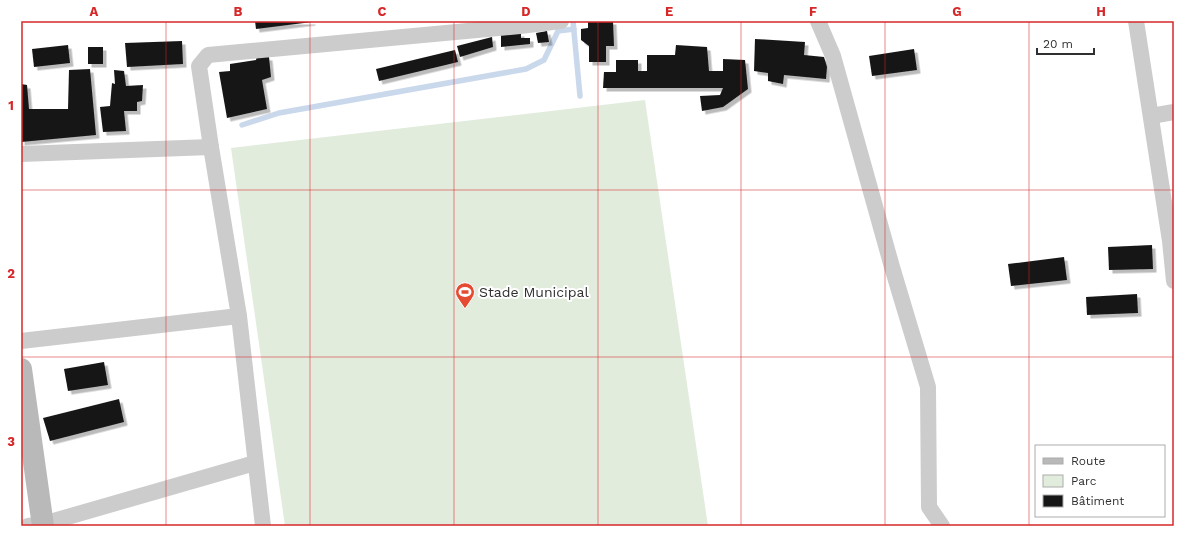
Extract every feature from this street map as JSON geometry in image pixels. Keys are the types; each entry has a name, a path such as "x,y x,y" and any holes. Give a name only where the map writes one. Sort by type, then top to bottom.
{"main road":[{"path":"21,369 38,525"}],"street":[{"path":"263,526 239,316 199,66 208,55 512,27 561,21"},
{"path":"818,21 833,56 892,267 928,387 928,507 942,526"},
{"path":"1136,21 1170,241 1174,282"},
{"path":"1151,116 1174,112"},
{"path":"21,154 211,147"},
{"path":"21,341 239,316"},
{"path":"38,525 255,463"}],"green space":[{"name":"Stade Municipal","path":"645,100 708,526 285,526 231,148"}],"building":[{"path":"255,21 312,21 312,22 256,29"},
{"path":"588,21 613,21 614,46 606,46 606,62 589,62 589,46 581,40 581,29 588,28"},
{"path":"547,31 549,42 538,43 536,33"},
{"path":"521,33 521,38 530,38 530,44 501,47 501,34"},
{"path":"492,37 493,47 460,57 457,46"},
{"path":"755,39 805,42 804,55 824,57 827,67 826,79 784,75 783,84 768,81 768,73 754,71"},
{"path":"182,41 183,64 127,67 125,43"},
{"path":"68,45 70,63 34,67 32,49"},
{"path":"676,45 707,47 709,71 723,71 723,59 745,60 748,89 723,107 702,111 700,96 720,95 723,88 603,88 604,72 616,72 616,60 638,60 638,71 647,71 647,55 675,55"},
{"path":"88,47 103,47 103,64 88,64"},
{"path":"914,49 917,70 872,76 869,56"},
{"path":"455,50 458,62 379,81 376,69"},
{"path":"257,56 269,57 271,77 262,80 267,109 227,118 219,72 230,71 230,64 256,60"},
{"path":"90,69 96,135 21,142 21,84 27,85 29,109 68,109 69,70"},
{"path":"114,70 124,71 126,86 143,85 142,101 137,102 137,111 124,111 126,131 103,132 100,107 110,106 112,83 115,84"},
{"path":"1152,245 1153,269 1109,270 1108,247"},
{"path":"1064,257 1067,280 1011,286 1008,264"},
{"path":"1137,294 1138,313 1087,315 1086,297"},
{"path":"104,362 108,385 68,391 64,369"},
{"path":"119,399 124,422 50,441 43,418"}],"waterway":[{"path":"573,21 580,96"},
{"path":"242,125 279,113 526,69 544,60 558,31 574,29"}],"place":[{"name":"Stade Municipal","path":"465,309"}]}
